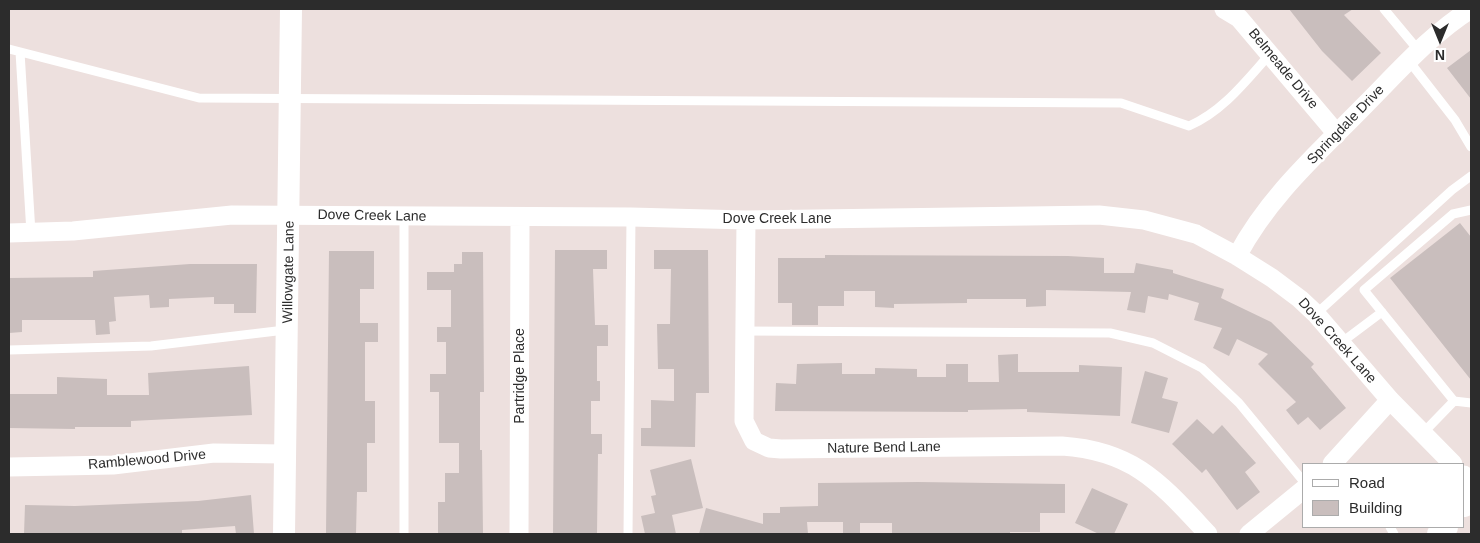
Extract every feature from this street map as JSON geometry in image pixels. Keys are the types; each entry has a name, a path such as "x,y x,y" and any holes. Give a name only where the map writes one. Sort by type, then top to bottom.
{"street":[{"name":"Willowgate Lane","path":"284,534 284,454 290,215 291,9"},
{"name":"Belmeade Drive","path":"1224,9 1239,18 1337,134"},
{"name":"Springdale Drive","path":"1237,256 1252,228 1273,199 1414,56 1448,24 1471,9"},
{"name":"Dove Creek Lane","path":"9,234 232,215 631,217 746,220 1099,215 1144,220 1196,234 1237,256 1279,283 1316,314 1390,400 1453,463"},
{"name":"Partridge Place","path":"519,534 520,217"},
{"name":"Nature Bend Lane","path":"746,220 744,421 754,442 768,448 1062,446 1090,448 1115,456 1142,470 1166,489 1208,534"},
{"path":"1335,463 1390,400"},
{"name":"Ramblewood Drive","path":"9,467 113,465 214,453 284,454"},
{"path":"1250,534 1302,491"}],"lane":[{"path":"1384,9 1471,147"},
{"path":"9,49 200,98 1121,102 1189,126 1202,120 1226,103 1270,54"},
{"path":"20,52 31,233"},
{"path":"1316,314 1452,190 1471,176"},
{"path":"1471,210 1453,214 1364,290 1454,401 1471,403"},
{"path":"404,217 404,534"},
{"path":"628,534 631,217"},
{"path":"1342,342 1382,312"},
{"path":"9,350 151,346 288,330"},
{"path":"744,331 1110,333 1153,343 1202,368 1239,403 1302,480"},
{"path":"1423,433 1454,401"}],"building":[{"path":"1289,9 1353,9 1344,15 1381,53 1352,81 1322,51"},
{"path":"1471,50 1471,99 1447,68"},
{"path":"1460,223 1471,237 1471,380 1390,278"},
{"path":"555,250 607,250 607,269 593,269 595,325 608,325 608,346 597,346 597,381 600,381 600,401 591,401 591,434 602,434 602,454 598,454 597,534 553,534"},
{"path":"654,250 708,250 709,393 696,393 695,447 641,446 641,428 651,428 651,400 674,401 674,369 658,369 657,324 670,324 671,269 654,269"},
{"path":"329,251 374,251 374,289 360,289 360,323 378,323 378,342 365,342 365,401 375,401 375,443 367,443 367,492 357,492 356,534 326,534"},
{"path":"462,252 483,252 484,392 480,392 480,450 482,450 483,534 438,534 438,502 445,502 445,473 459,473 459,443 439,443 439,392 430,392 430,374 446,374 446,342 437,342 437,327 451,327 451,290 427,290 427,272 454,272 454,264 462,264"},
{"path":"825,255 1068,256 1104,258 1104,273 1134,273 1136,263 1173,270 1173,273 1224,289 1221,298 1271,322 1314,364 1311,367 1346,408 1320,430 1308,417 1298,425 1286,410 1296,402 1258,364 1268,354 1237,339 1229,356 1213,348 1222,328 1194,320 1199,303 1169,294 1168,300 1148,296 1145,313 1127,310 1131,292 1046,290 1046,306 1026,307 1026,299 967,299 967,303 894,304 894,308 875,307 875,291 844,291 844,306 818,306 818,325 792,325 792,303 778,303 778,258 825,258"},
{"path":"190,264 257,264 256,313 234,313 234,304 214,304 214,297 169,299 169,307 150,308 149,295 114,297 116,321 109,322 110,334 96,335 95,320 22,320 22,332 9,333 9,278 93,277 93,271"},
{"path":"1018,354 1018,372 1079,372 1079,365 1122,367 1120,416 1027,412 1027,409 968,410 968,412 775,411 776,383 796,384 797,364 842,363 842,374 875,374 875,368 917,369 917,377 946,377 946,364 968,364 968,382 999,382 998,355"},
{"path":"249,366 252,415 131,421 131,427 75,427 75,429 9,428 9,394 57,394 57,377 107,379 107,395 149,395 148,373"},
{"path":"1145,371 1168,378 1162,398 1178,402 1169,433 1131,423"},
{"path":"1197,419 1213,434 1222,425 1256,463 1245,472 1260,492 1237,510 1206,469 1202,473 1172,444"},
{"path":"691,459 703,508 672,515 676,534 645,534 641,516 655,513 651,496 656,495 650,470"},
{"path":"818,483 1065,484 1065,513 1040,513 1040,532 1010,532 1010,534 892,534 892,523 860,523 860,534 843,534 843,522 807,522 808,534 699,534 706,508 763,524 763,513 780,513 780,507 818,506"},
{"path":"1092,488 1128,504 1114,534 1099,534 1075,523"},
{"path":"251,495 254,534 236,534 235,526 182,530 182,534 24,534 25,505 75,506 198,501"}]}
